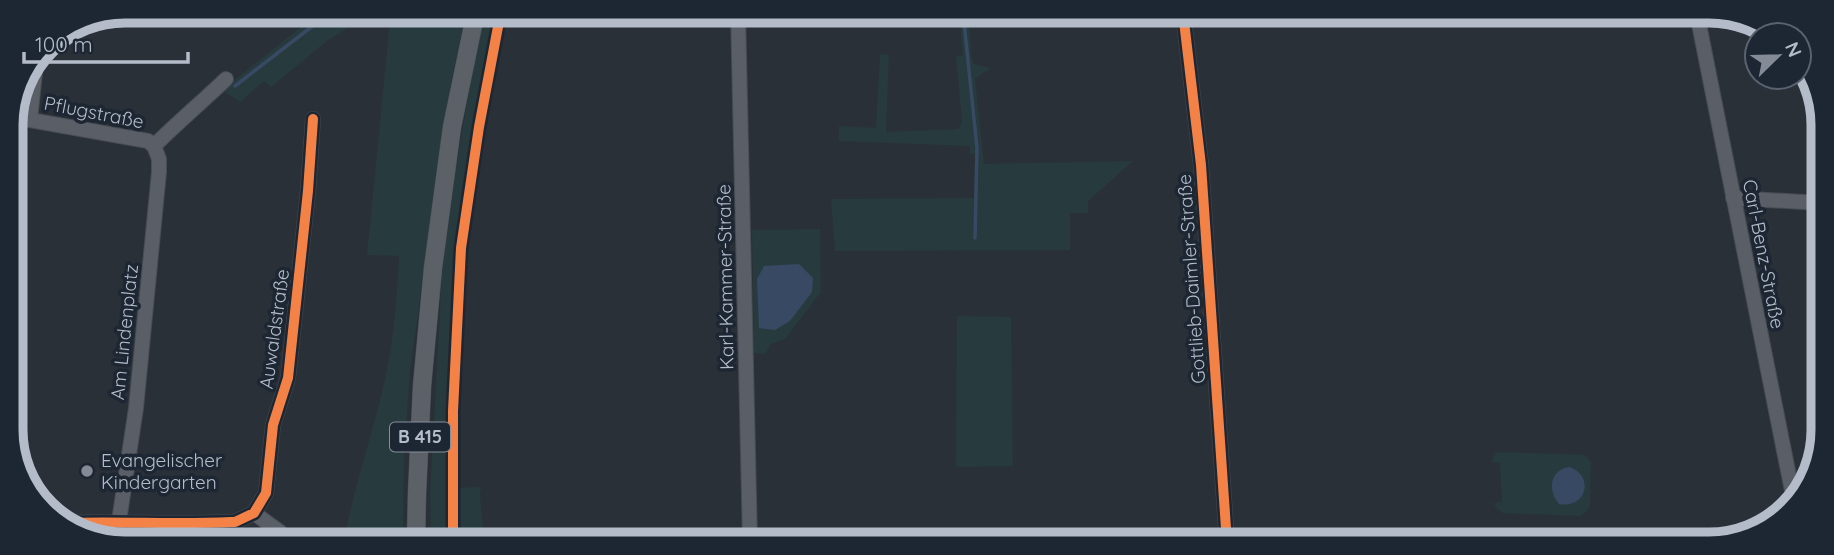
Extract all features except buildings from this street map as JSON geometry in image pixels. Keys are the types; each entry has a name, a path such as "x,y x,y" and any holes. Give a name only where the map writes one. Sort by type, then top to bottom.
{"main road":[{"name":"B 415","path":"416,532 422,386 433,268 452,127 474,23"}],"street":[{"name":"Karl-Kammer-Straße","path":"738,23 750,532"},
{"name":"Gottlieb-Daimler-Straße","path":"1184,23 1200,165 1226,532"},
{"name":"Carl-Benz-Straße","path":"1699,23 1792,490"},
{"path":"30,120 34,78"},
{"name":"Pflugstraße","path":"23,119 148,141 154,146 226,79"},
{"name":"Auwaldstraße","path":"254,513 266,493 273,425 288,378 313,119"},
{"name":"Am Lindenplatz","path":"119,521 135,414 159,172 159,159 154,146"},
{"path":"1733,198 1811,202"},
{"path":"82,522 235,522 254,513 280,532"},
{"path":"188,524 188,532"}],"green space":[{"path":"306,23 356,23 327,41 271,87 264,81 240,102 222,90"},
{"path":"390,23 464,23 438,166 410,372 404,455 403,532 346,532 385,379 396,302 399,256 367,255"},
{"path":"481,23 495,23 469,159 458,248 450,387 447,532 431,532 430,494 442,273"},
{"path":"960,23 970,23 971,56 974,64 990,68 975,79 984,164 1133,161 1088,201 1088,213 1070,213 1070,250 835,251 831,199 974,198 975,154 970,153 970,146 839,141 839,126 876,128 880,54 889,55 886,132 959,129 962,121 956,56 963,56"},
{"path":"820,229 821,292 785,339 771,344 765,354 754,353 752,230"},
{"path":"957,316 1011,317 1013,466 956,467"},
{"path":"1496,453 1585,455 1591,462 1590,505 1587,511 1579,516 1503,513 1497,509 1494,503 1502,502 1500,463 1491,462"},
{"path":"481,487 483,532 457,532 455,488"}],"water":[{"path":"799,264 813,278 812,292 790,321 775,330 759,328 757,279 764,266"},
{"path":"1570,467 1583,478 1584,491 1576,502 1559,504 1553,493 1552,481 1558,472"}],"waterway":[{"path":"235,86 316,23"},
{"path":"964,23 977,148 975,238"}],"cycle path":[{"path":"453,532 453,411 461,248 479,127 499,23"},
{"path":"1184,23 1201,165 1226,532"},
{"path":"83,523 235,522 254,513 266,493 273,425 288,378 313,119"}],"place":[{"name":"Evangelischer Kindergarten","path":"87,471"}]}
